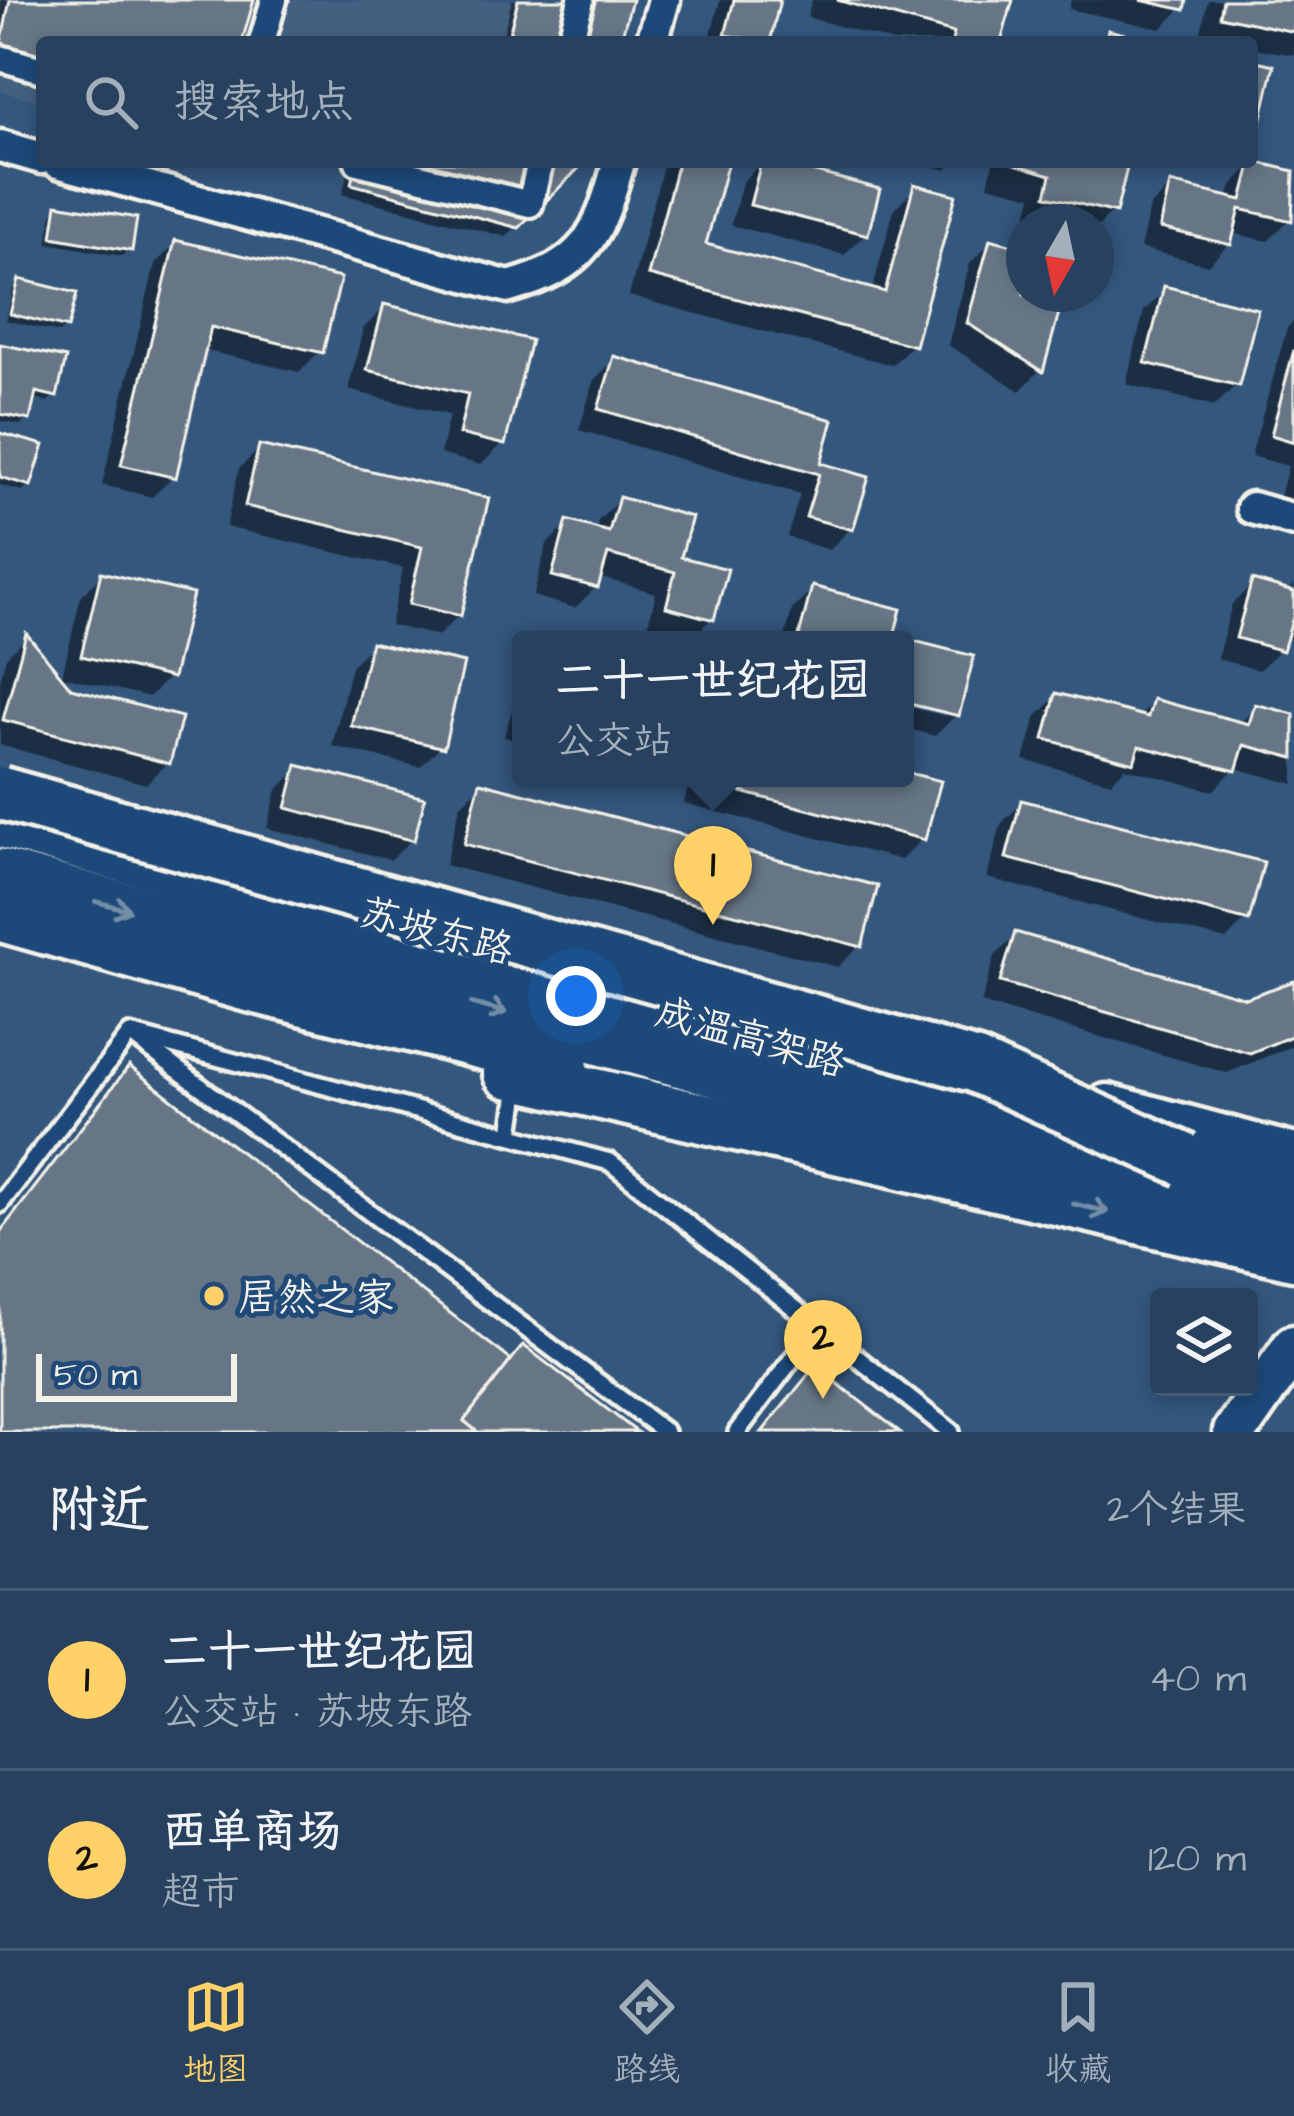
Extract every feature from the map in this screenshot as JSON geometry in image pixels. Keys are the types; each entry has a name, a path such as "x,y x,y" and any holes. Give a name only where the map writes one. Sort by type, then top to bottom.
{"highway":[{"path":"0,793 975,1066 1185,1160"},
{"name":"成温高架路","path":"0,821 1294,1190"},
{"name":"成温高架路","path":"0,875 1294,1228"},
{"path":"0,915 243,984 835,1131 1081,1169"}],"main road":[{"name":"苏坡东路","path":"0,806 415,924 1294,1159"},
{"path":"0,935 519,1076 1294,1255"},
{"path":"1235,1432 1294,1347"}],"street":[{"path":"264,36 274,0"},
{"path":"572,36 581,0"},
{"path":"654,36 664,0"},
{"path":"0,58 36,68"},
{"path":"0,146 36,156"},
{"path":"80,168 509,287 572,262 597,228 617,168"},
{"path":"383,168 530,204 539,168"},
{"path":"1252,508 1294,520"}],"lane":[{"path":"130,1034 610,1162 951,1432"},
{"path":"0,1204 130,1034"},
{"path":"130,1034 665,1432"},
{"path":"512,1134 519,1076"},
{"path":"736,1432 818,1325"}],"shaded area":[{"path":"0,0 632,0 622,36 36,36 36,100 0,91"}],"building":[{"path":"10,0 254,0 244,36 36,36 36,59 0,49"},
{"path":"518,0 632,0 622,36 509,36"},
{"path":"734,0 780,0 771,36 725,35"},
{"path":"837,0 1013,0 1003,36 954,33"},
{"path":"1140,0 1187,0 1185,10"},
{"path":"1223,0 1294,0 1294,32 1220,16"},
{"path":"1258,61 1274,65 1258,130"},
{"path":"1258,162 1294,171 1292,221 1240,209 1231,245 1160,228 1170,183 1242,200 1250,168 1258,168"},
{"path":"355,168 579,168 519,228 351,184"},
{"path":"676,168 726,168 706,244 885,292 914,184 956,195 915,346 648,275"},
{"path":"759,168 800,168 880,189 868,235 750,205"},
{"path":"1028,168 1127,168 1116,213 1114,204 1079,204 1046,196 1051,175"},
{"path":"57,204 137,218 132,251 52,237"},
{"path":"990,239 1006,243 1006,312 1059,312 1043,372 967,323"},
{"path":"175,240 341,278 323,353 211,327 176,478 121,465"},
{"path":"19,279 77,293 68,328 10,314"},
{"path":"1164,286 1258,309 1239,386 1145,363"},
{"path":"384,304 531,340 505,445 459,434 468,394 367,370"},
{"path":"0,344 66,358 57,397 36,392 30,420 0,414"},
{"path":"1294,350 1294,442 1271,435"},
{"path":"614,356 833,420 821,463 869,477 853,530 806,517 819,474 598,409"},
{"path":"0,433 44,445 31,486 0,477"},
{"path":"259,445 489,498 461,616 409,604 422,547 245,506"},
{"path":"619,497 692,517 681,557 728,569 714,620 666,607 675,572 608,554 598,588 552,576 567,520 609,532"},
{"path":"101,572 193,594 173,678 81,656"},
{"path":"1252,580 1294,592 1294,614 1283,651 1236,638"},
{"path":"812,586 901,609 895,631 800,631"},
{"path":"26,633 71,688 182,717 170,764 3,720"},
{"path":"914,641 974,656 959,716 914,705"},
{"path":"371,642 464,663 444,748 351,726"},
{"path":"1056,693 1148,717 1153,699 1249,724 1255,704 1294,714 1294,758 1244,745 1236,771 1139,746 1134,763 1044,739"},
{"path":"297,765 425,798 414,841 286,808"},
{"path":"914,774 941,781 925,840 722,787 914,787"},
{"path":"480,782 878,886 862,947 464,844"},
{"path":"1021,800 1264,862 1249,921 1006,858"},
{"path":"1015,932 1246,998 1294,981 1294,1035 1250,1053 1000,982"},
{"name":"居然之家","path":"129,1066 511,1360 464,1421 478,1432 0,1432 0,1232"},
{"path":"523,1345 637,1432 478,1432 464,1421"},
{"path":"815,1366 900,1432 762,1432"}],"place":[{"name":"二十一世纪花园","path":"713,925"},
{"name":"居然之家","path":"214,1296"},
{"name":"西单商场","path":"823,1399"}]}
